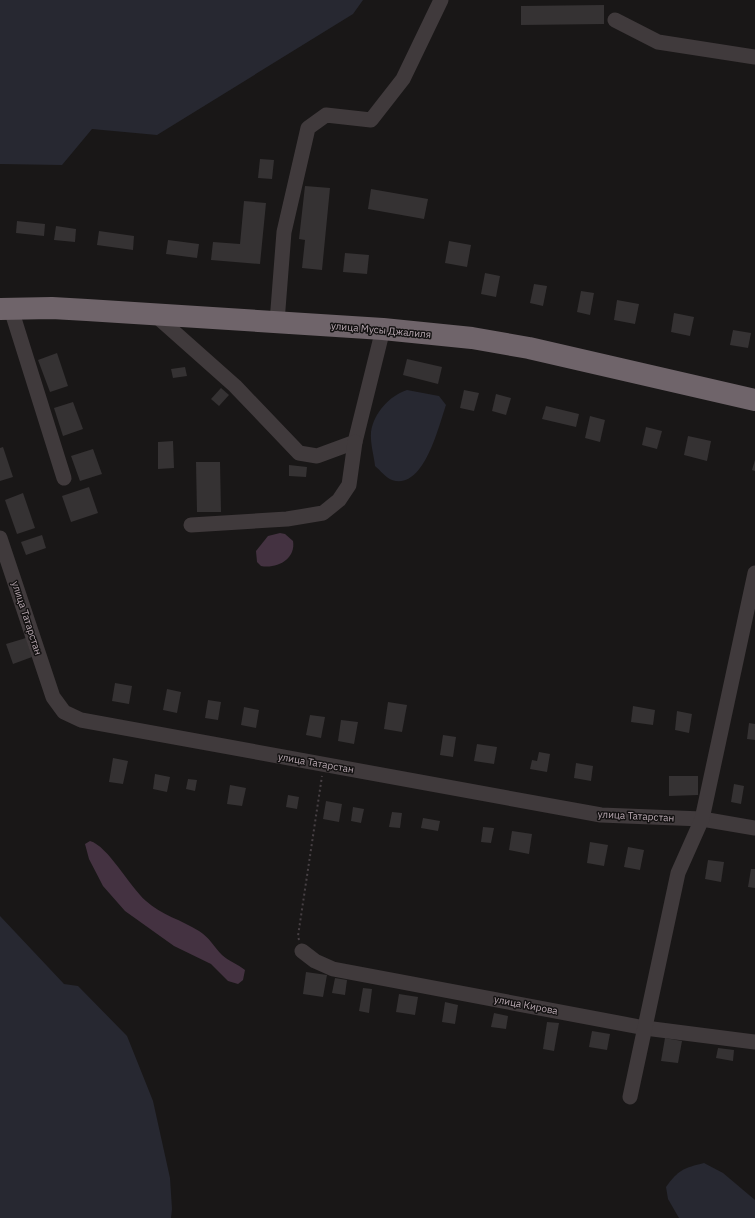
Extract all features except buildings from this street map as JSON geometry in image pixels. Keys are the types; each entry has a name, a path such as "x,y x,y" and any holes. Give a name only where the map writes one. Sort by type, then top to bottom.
{"highway":[{"name":"улица Мусы Джалиля","path":"5,309 52,308 154,314 383,329 472,338 529,348 755,400"}],"street":[{"path":"277,322 284,232 308,128 326,115 371,120 403,79 441,0"},
{"path":"615,20 658,42 755,57"},
{"path":"5,309 64,478"},
{"path":"154,314 235,386 299,453 317,456 355,442"},
{"path":"191,525 287,520 323,513 339,500 349,485 355,442 383,329"},
{"name":"улица Татарстан","path":"0,538 53,697 64,712 81,720 602,815 702,819 755,828"},
{"path":"630,1096 678,873 702,819 755,573"},
{"name":"улица Кирова","path":"302,951 315,961 333,969 645,1028 755,1042"}],"path":[{"path":"302,951 298,936 324,764"}],"shaded area":[{"path":"0,0 363,0 353,14 157,135 92,129 62,165 0,164"},
{"path":"407,390 439,396 446,405 434,440 421,466 413,476 403,481 392,480 385,476 375,466 371,432 375,418 383,406 394,396"},
{"path":"280,533 285,534 293,541 292,553 288,558 279,564 267,567 261,566 257,562 256,551 268,536"},
{"path":"90,841 97,844 104,850 139,894 152,906 203,933 224,957 245,970 243,980 238,984 228,981 211,964 174,946 125,911 103,886 89,859 85,844"},
{"path":"0,916 64,984 78,986 127,1036 153,1101 170,1178 172,1209 171,1218 0,1218"},
{"path":"704,1163 723,1173 755,1200 755,1218 679,1218 668,1199 666,1187 682,1170"}]}
